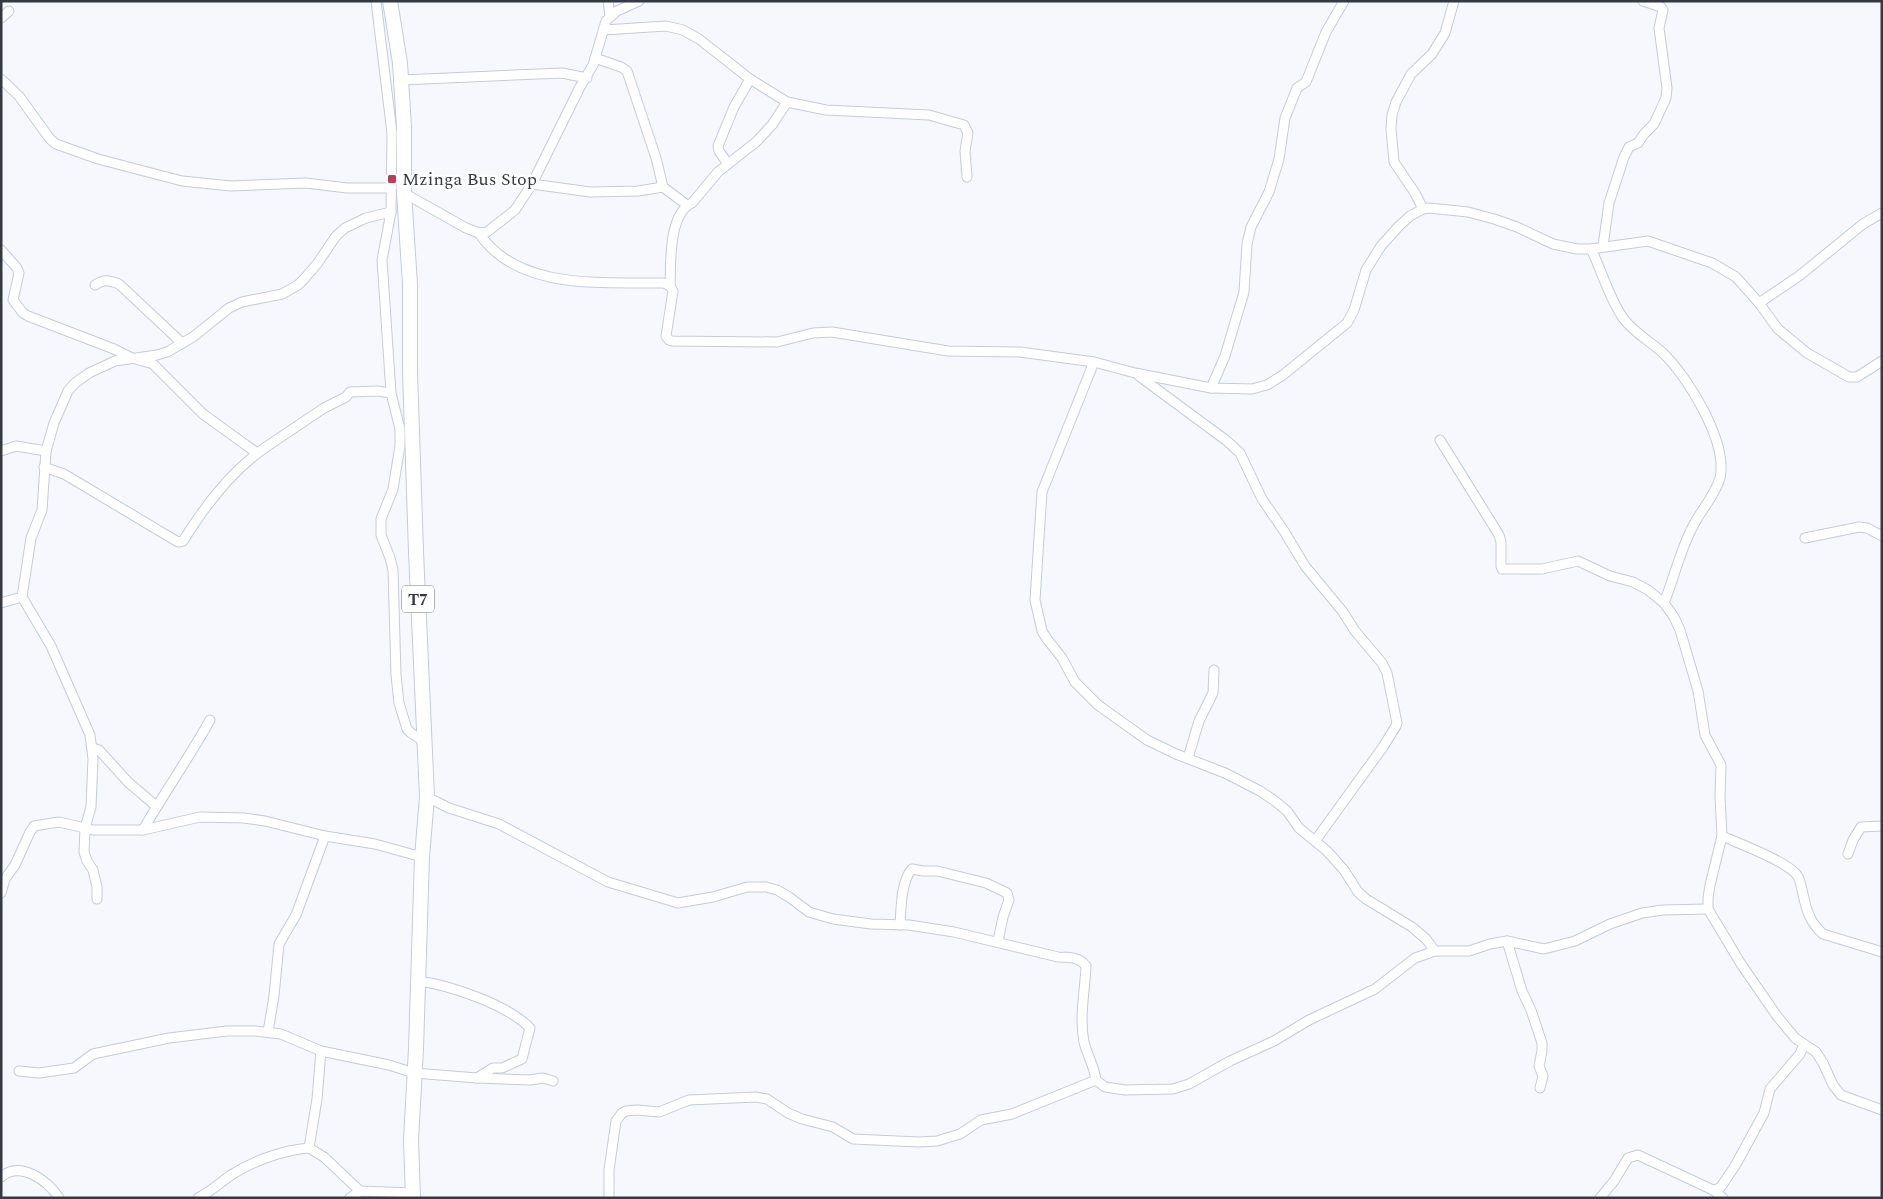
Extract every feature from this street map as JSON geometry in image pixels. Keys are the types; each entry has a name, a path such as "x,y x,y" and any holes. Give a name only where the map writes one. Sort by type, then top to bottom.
{"highway":[{"name":"T7","path":"390,1 395,22 404,127 398,191 410,284 410,372 423,741 427,797 422,858 411,1140 413,1195"}],"street":[{"path":"376,1 398,191 391,212 382,260 391,393 400,429 400,446 393,489 381,519 381,535 390,558 392,570 396,675 399,703 407,729 423,741"},
{"path":"1,79 19,96 50,139 56,144 98,159 182,181 231,186 306,183 346,188 398,191 466,228 479,233 487,232 515,210 532,184 580,87 587,78 610,16 608,1"},
{"path":"610,16 628,5 639,1"},
{"path":"1211,388 1224,356 1244,292 1247,244 1251,227 1269,192 1280,159 1285,118 1297,88 1306,82 1326,32 1344,1"},
{"path":"1422,209 1415,192 1394,162 1391,129 1392,115 1399,96 1411,74 1432,54 1445,33 1454,1"},
{"path":"1602,246 1609,203 1624,157 1629,147 1638,143 1654,124 1666,98 1667,88 1659,28 1663,10 1661,6 1643,1"},
{"path":"1,18 9,11"},
{"path":"604,30 666,26 683,30 787,102 826,110 929,115 964,125 968,134 965,151 967,177"},
{"path":"595,58 627,71 656,158 663,187 688,205"},
{"path":"401,80 562,73 587,78"},
{"path":"728,164 719,151 718,146 734,107 750,78"},
{"path":"787,102 772,125 756,142 718,172 692,203 688,205 678,220 671,239 670,286 673,291 666,336 669,340 777,342 813,333 832,332 948,351 1020,352 1094,362 1135,373 1211,388 1252,389 1267,385 1283,374 1346,323 1354,310 1366,270 1381,246 1399,226 1422,209 1468,212 1517,227 1553,244 1577,249 1591,249 1648,241 1712,263 1736,277 1759,303 1778,329 1807,353 1849,377 1857,377 1882,361"},
{"path":"532,184 590,192 621,192 663,187"},
{"path":"97,899 97,887 93,870 84,852 85,828 91,807 93,748 87,726 51,646 22,597 31,538 42,510 46,451 54,423 68,391 75,383 115,361 157,356 193,337 229,308 242,302 282,294 298,285 317,264 336,236 345,228 366,218 391,212"},
{"path":"1759,303 1799,276 1863,224 1882,213"},
{"path":"479,233 486,243 505,260 549,278 589,282 664,283 670,286"},
{"path":"1591,249 1622,316 1632,329 1664,355 1706,412 1720,459 1720,477 1716,489 1691,528 1664,603"},
{"path":"1,250 18,268 20,276 13,300 23,313 132,358 153,364 203,414 257,453"},
{"path":"96,285 102,280 119,284 182,343"},
{"path":"1094,362 1042,492 1035,600 1039,619 1047,639 1062,658 1069,673 1082,690 1098,705 1147,740 1176,754 1225,773 1260,791 1287,811 1299,828 1316,841 1344,870 1358,892 1366,899 1412,927 1426,939 1435,951"},
{"path":"1135,373 1235,448 1262,499 1284,531 1304,566 1343,612 1382,663 1387,673 1394,700 1396,726 1316,841"},
{"path":"44,467 64,474 178,542 183,541 206,505 257,453 324,408 346,397 350,392 377,391 391,393"},
{"path":"1440,440 1499,536 1501,542 1500,566 1502,569 1542,570 1578,561 1610,576 1633,582 1648,590 1664,603 1674,617 1680,630 1698,691 1705,735 1721,765 1722,836 1709,892 1708,909 1741,964 1777,1016 1795,1038 1816,1052 1833,1086 1841,1095 1882,1110"},
{"path":"1,451 16,446 46,451"},
{"path":"1805,538 1859,527 1867,528 1882,536"},
{"path":"1,603 22,597"},
{"path":"1188,758 1199,721 1213,693 1214,670"},
{"path":"143,830 156,806 190,756 210,720"},
{"path":"93,748 99,750 128,782 156,806"},
{"path":"427,797 449,808 499,824 608,882 678,903 712,897 747,887 766,887 777,890 810,912 818,915 852,921 954,932 1058,956 1071,957 1084,962 1086,966 1082,998 1085,1046 1092,1062 1096,1080 1105,1087 1125,1090 1174,1089 1189,1084 1230,1061 1274,1041 1309,1020 1375,989 1416,958 1435,951 1469,951 1490,944 1507,942 1544,949 1575,941 1610,924 1642,913 1663,910 1708,909"},
{"path":"1,893 5,879 15,864 34,826 59,822 85,828 143,830 200,817 244,818 325,836 374,844 422,858"},
{"path":"1848,854 1860,827 1882,826"},
{"path":"268,1032 279,944 296,915 325,836"},
{"path":"1722,836 1786,866 1796,874 1800,882 1809,918 1823,934 1882,952"},
{"path":"900,925 902,896 909,873 912,869 923,872 937,871 986,883 1007,893 1009,900 998,941"},
{"path":"1507,942 1522,991 1531,1010 1542,1043 1539,1066 1543,1076 1540,1088"},
{"path":"418,981 428,982 478,997 518,1018 530,1028 522,1059 502,1068 493,1068 477,1078"},
{"path":"19,1071 39,1072 74,1068 93,1054 169,1038 227,1031 255,1031 281,1034 321,1051 389,1064 414,1073 477,1078 530,1080 542,1078 553,1081"},
{"path":"1713,1190 1720,1188 1735,1166 1764,1113 1770,1089 1800,1054 1804,1044"},
{"path":"309,1148 317,1099 321,1051"},
{"path":"609,1198 608,1170 616,1121 626,1110 659,1112 689,1100 756,1097 767,1099 788,1113 802,1119 833,1126 853,1139 937,1141 960,1134 981,1120 1012,1114 1096,1080"},
{"path":"198,1198 232,1174 263,1160 285,1152 309,1148 318,1152 360,1191 413,1195"},
{"path":"1600,1198 1614,1181 1628,1158 1638,1155 1713,1190 1723,1198"},
{"path":"1,1176 6,1172 15,1170 39,1177 53,1189 59,1198"},
{"path":"350,1198 360,1191"}],"place":[{"name":"Mzinga Bus Stop","path":"392,179"}]}
